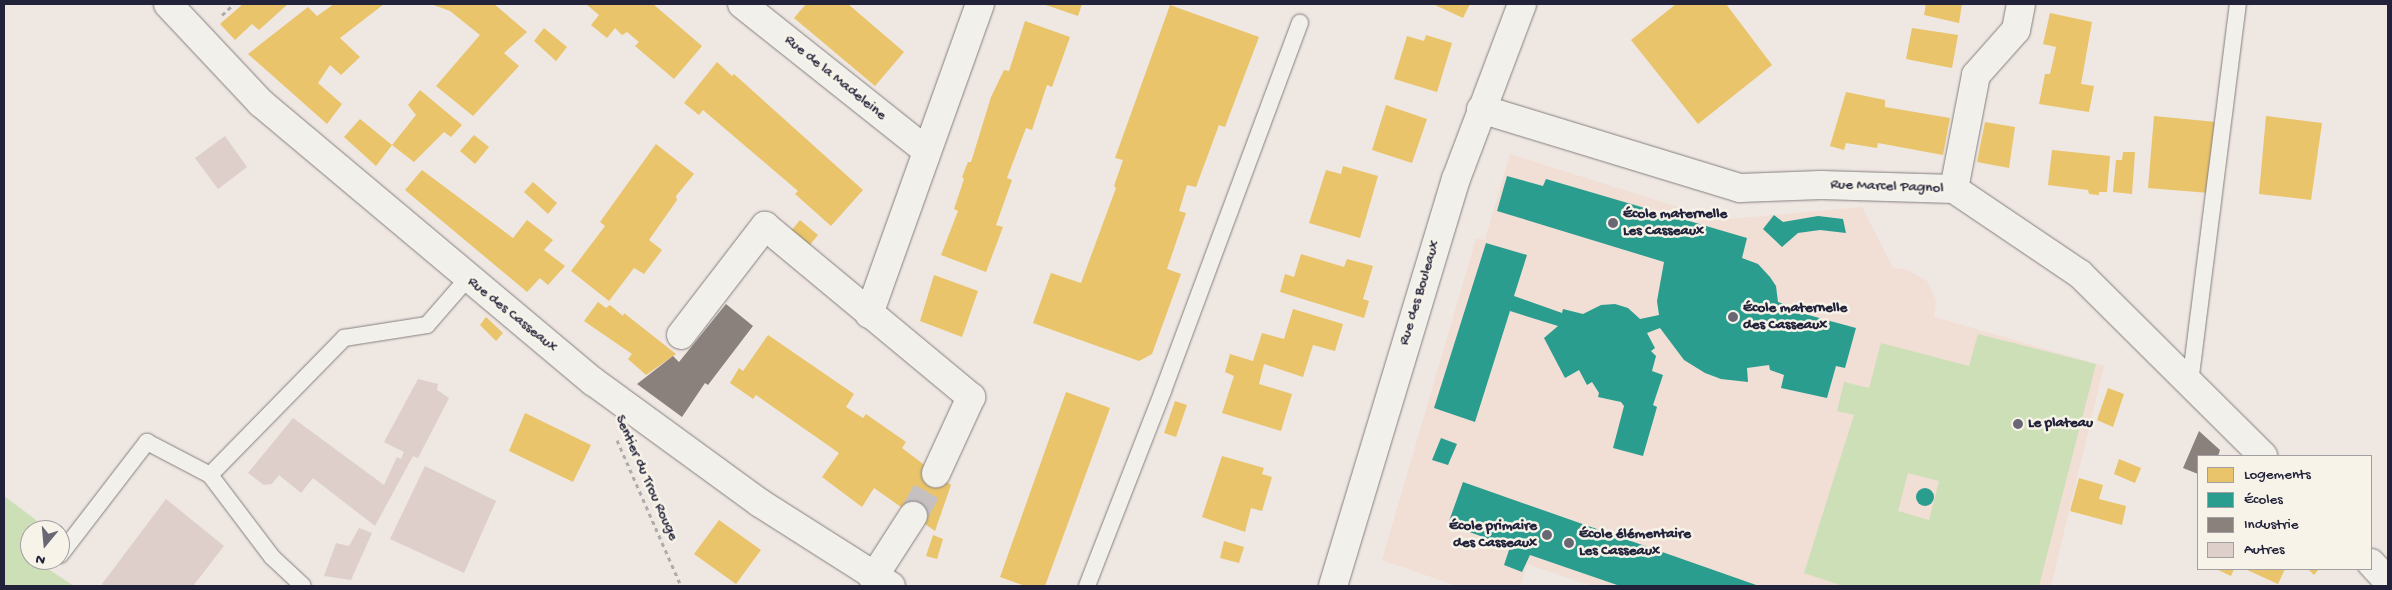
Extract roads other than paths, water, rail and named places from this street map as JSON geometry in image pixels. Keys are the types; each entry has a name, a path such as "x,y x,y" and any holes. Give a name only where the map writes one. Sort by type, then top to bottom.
{"street":[{"name":"Rue des Casseaux","path":"168,4 260,103 467,279 644,419 760,503 882,582"},
{"name":"Rue de la Madeleine","path":"742,4 927,151"},
{"path":"870,314 980,4"},
{"name":"Rue des Bouleaux","path":"1333,586 1383,411 1456,179 1522,4"},
{"path":"1954,189 1976,75 2016,30 2021,4"},
{"name":"Rue Marcel Pagnol","path":"1481,109 1740,188 1821,185 1954,189 2080,274 2263,455"},
{"path":"681,335 765,226 971,397 936,473"},
{"path":"882,582 913,516"},
{"path":"2372,564 2388,581"}],"lane":[{"path":"2190,383 2238,4"},
{"path":"1087,586 1164,391 1300,23"},
{"path":"210,475 344,338 427,325 467,279"},
{"path":"70,542 147,442 210,475 272,558 303,586"}],"tunnel":[{"path":"913,516 936,473"}],"place":[{"name":"École maternelle Les Casseaux","path":"1613,223"},
{"name":"École maternelle des Casseaux","path":"1733,317"},
{"name":"Le plateau","path":"2018,424"},
{"name":"École primaire des Casseaux","path":"1547,535"},
{"name":"École élémentaire Les Casseaux","path":"1569,543"}]}
